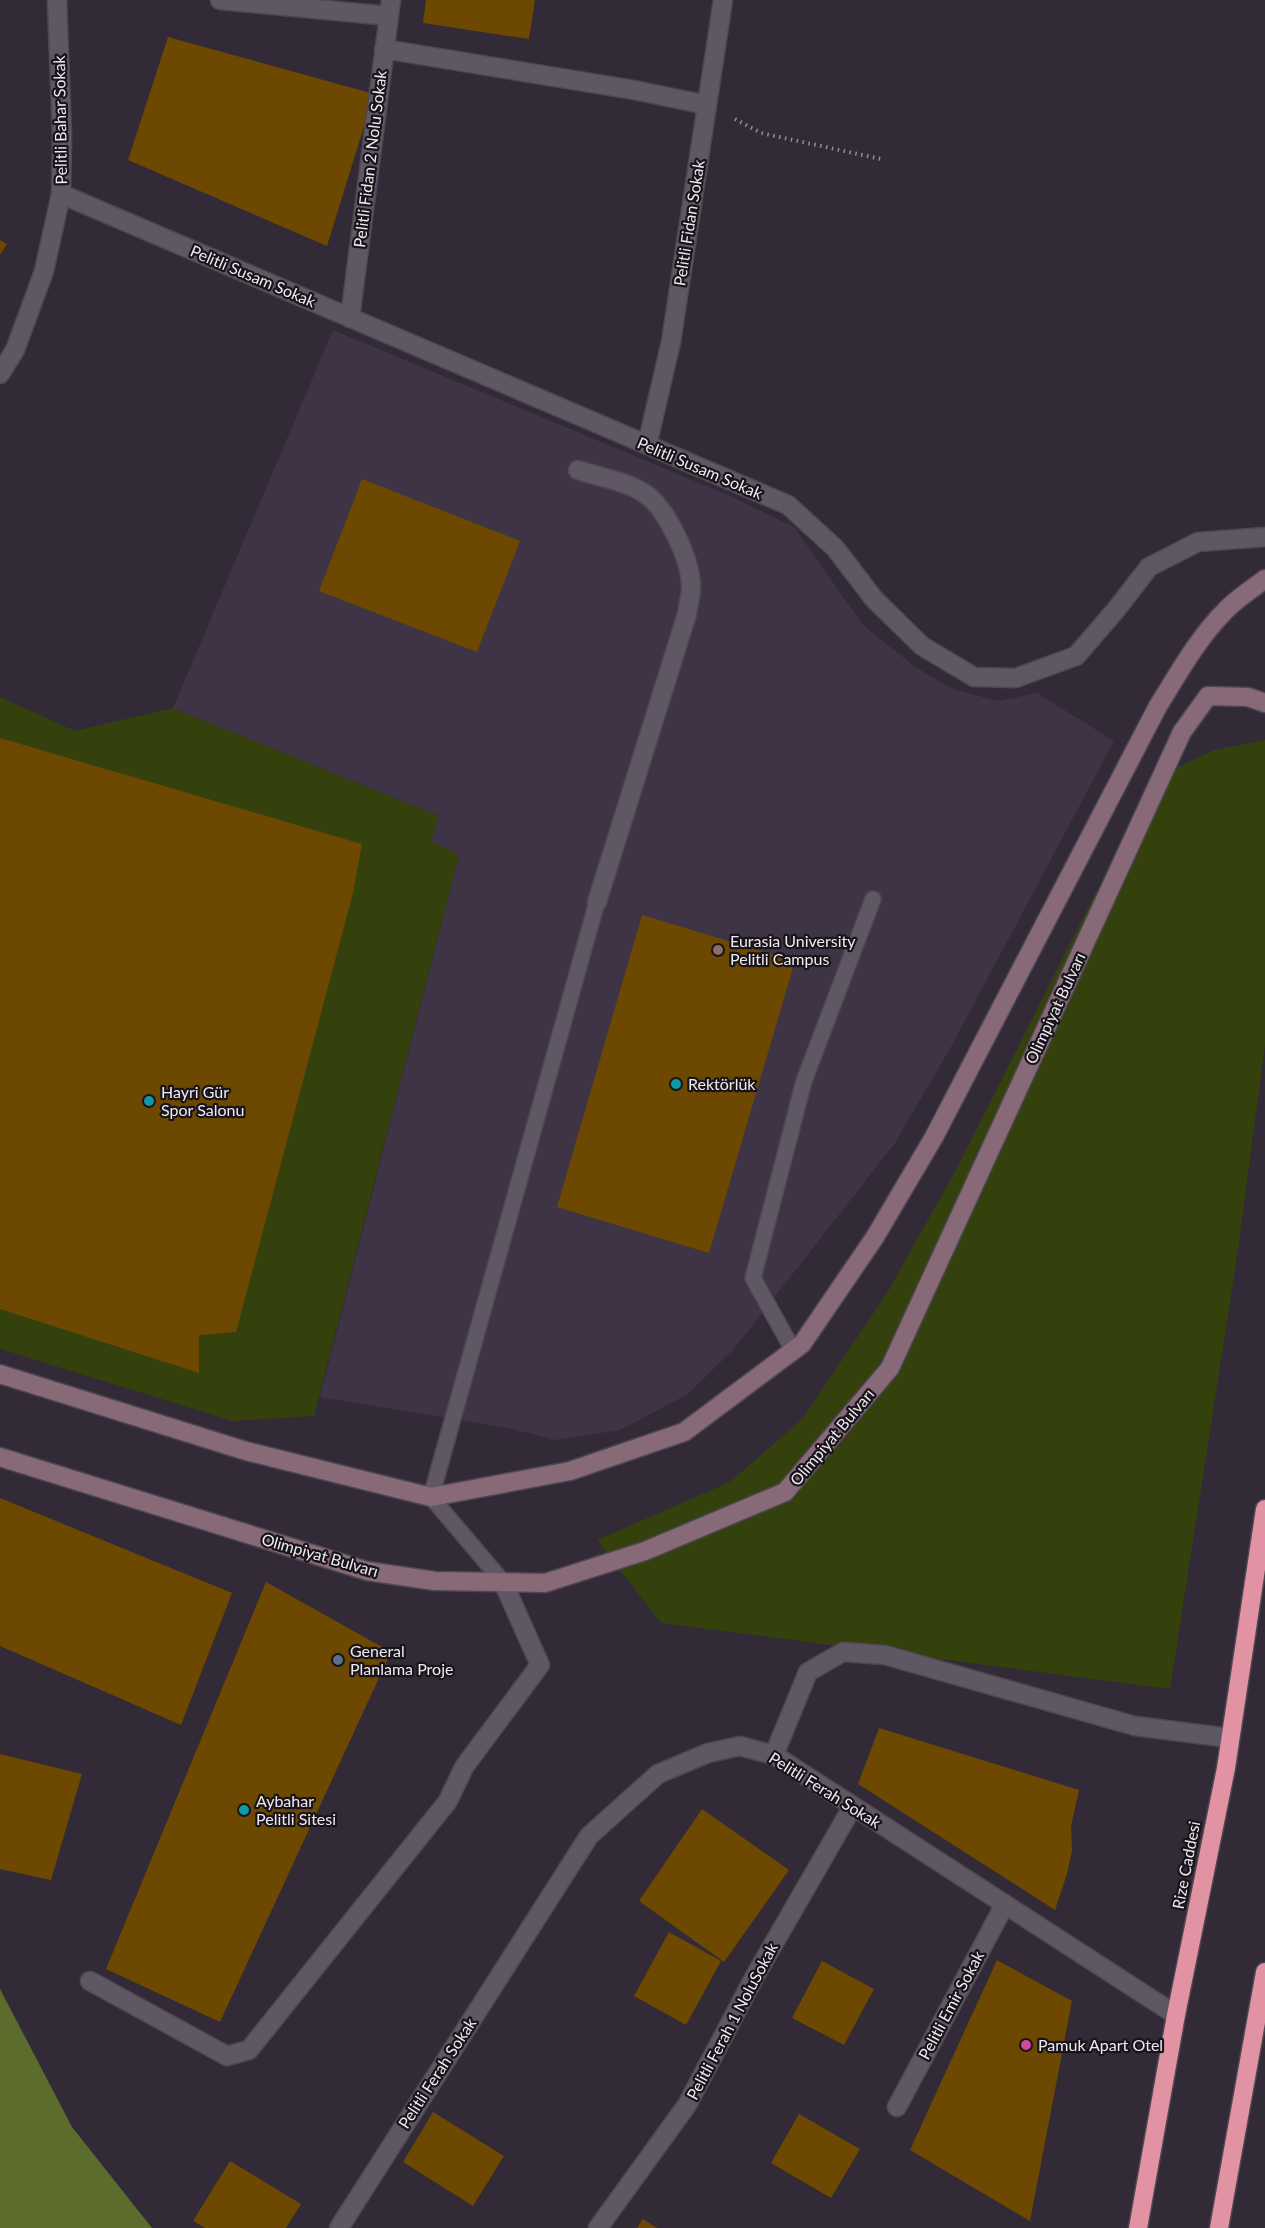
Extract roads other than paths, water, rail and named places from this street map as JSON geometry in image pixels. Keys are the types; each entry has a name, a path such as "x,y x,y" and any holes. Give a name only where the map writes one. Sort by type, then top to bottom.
{"highway":[{"name":"Rize Caddesi","path":"1138,2228 1176,2015 1230,1738 1265,1509"},
{"path":"1219,2228 1265,1972"}],"main road":[{"path":"0,1374 246,1451 431,1497 570,1471 684,1432 802,1344 875,1237 934,1137 1153,717 1184,665 1225,610 1265,579"},
{"name":"Olimpiyat Bulvarı","path":"0,1457 367,1571 435,1581 545,1582 634,1554 786,1492 890,1368 1182,732 1208,696 1248,697 1265,703"}],"street":[{"name":"Pelitli Bahar Sokak","path":"0,374 15,350 44,271 61,194 62,137 57,0"},
{"path":"220,0 390,8"},
{"name":"Pelitli Fidan Sokak","path":"647,445 663,385 671,342 723,0"},
{"name":"Pelitli Fidan 2 Nolu Sokak","path":"350,318 390,8"},
{"path":"384,49 634,90 707,105"},
{"name":"Pelitli Susam Sokak","path":"61,194 788,505 835,548 873,599 922,646 974,677 1016,678 1076,656 1149,567 1198,542 1265,537"},
{"path":"578,470 620,483 645,494 665,513 678,539 691,586 687,614 597,902"},
{"path":"90,1981 227,2056 249,2050 448,1801 464,1767 540,1665 503,1582"},
{"path":"774,1755 808,1672 843,1652 885,1655 1135,1726 1230,1738"},
{"name":"Pelitli Ferah Sokak","path":"343,2226 589,1836 658,1774 708,1753 740,1746 774,1755 1176,2015"},
{"name":"Pelitli Ferah 1 NoluSokak","path":"598,2228 687,2105 754,1976 853,1806"},
{"name":"Pelitli Emir Sokak","path":"897,2107 1005,1904"}],"lane":[{"path":"794,1350 753,1278 804,1081 873,899"},
{"path":"503,1582 431,1497 597,902"}],"place":[{"name":"Eurasia University Pelitli Campus","path":"718,950"},
{"name":"Rektörlük","path":"676,1084"},
{"name":"Hayri Gür Spor Salonu","path":"149,1101"},
{"name":"General Planlama Proje","path":"338,1660"},
{"name":"Aybahar Pelitli Sitesi","path":"244,1810"},
{"name":"Pamuk Apart Otel","path":"1026,2045"}]}
